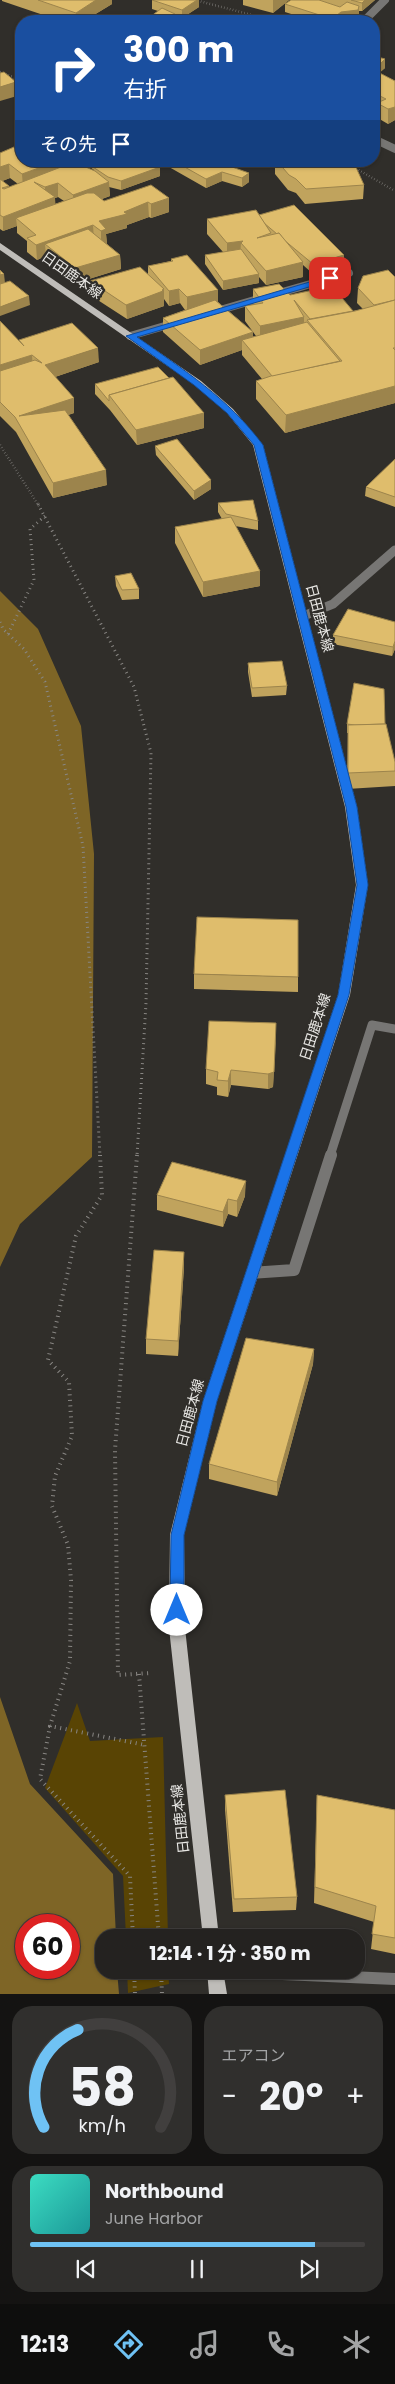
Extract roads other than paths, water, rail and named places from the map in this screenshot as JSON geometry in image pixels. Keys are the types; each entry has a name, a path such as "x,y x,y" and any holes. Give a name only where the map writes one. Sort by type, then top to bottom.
{"main road":[{"name":"日田鹿本線","path":"0,246 198,383 230,411 258,445 351,807 362,885 344,995 210,1401 177,1535 177,1628 211,1929"},
{"path":"216,1979 218,1994"}],"street":[{"path":"368,15 385,0"},
{"path":"380,142 395,149"},
{"path":"206,314 349,273"},
{"path":"130,336 187,320"},
{"path":"301,617 333,604 395,550"},
{"path":"252,1273 294,1270 372,1025 395,1029"},
{"path":"365,1978 395,1979"}]}
